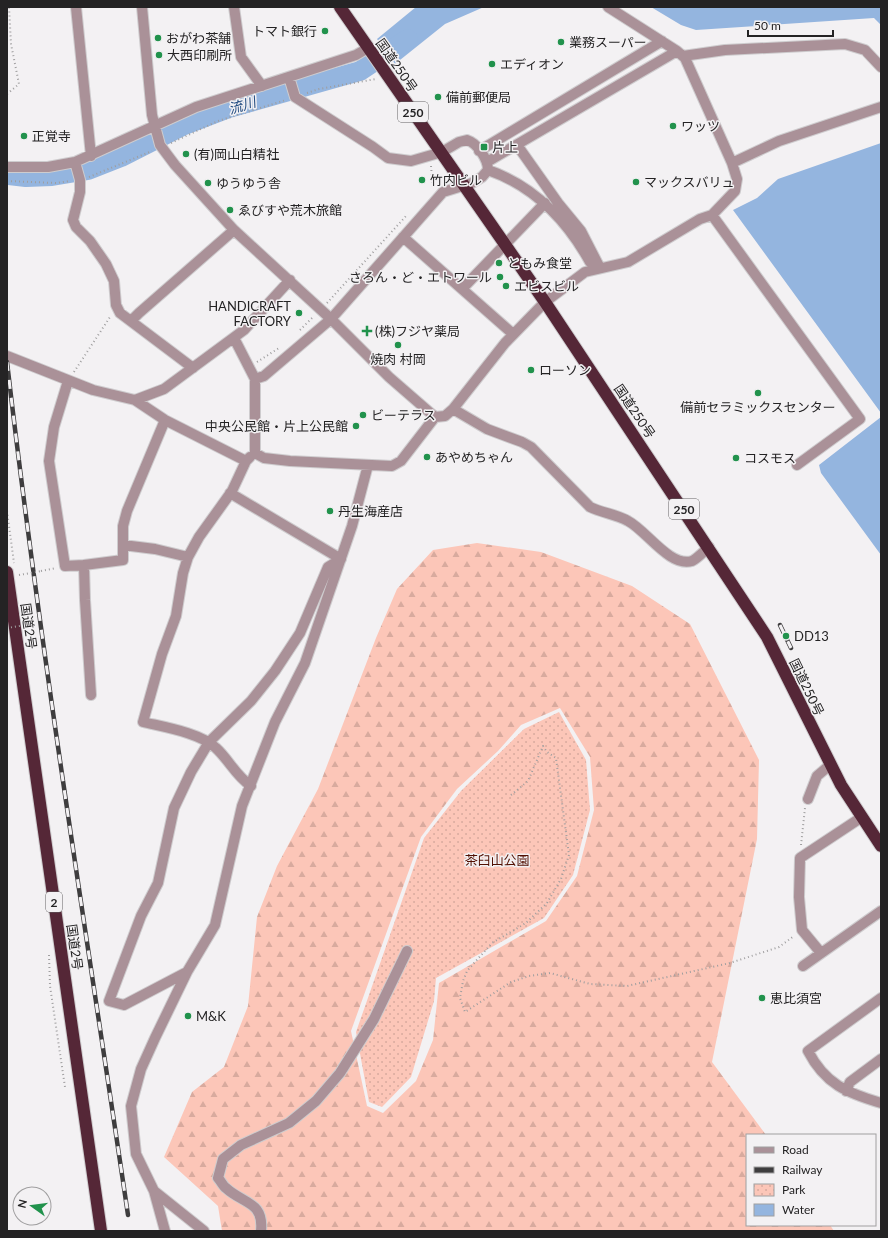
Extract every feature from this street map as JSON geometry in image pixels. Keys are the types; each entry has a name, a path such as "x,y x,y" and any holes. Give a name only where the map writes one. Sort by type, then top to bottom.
{"highway":[{"name":"国道250号","path":"340,7 370,51 381,75 442,152 545,302 709,547 767,637 841,785 881,846"},
{"name":"国道2号","path":"12,572 100,1231"}],"street":[{"path":"76,7 91,156"},
{"path":"142,7 155,130 160,145 175,165 234,230 290,280 390,377 435,417"},
{"path":"234,7 241,57 262,86"},
{"path":"255,453 264,458 284,460 392,466 401,461 435,417 445,416 453,409 480,373 513,334 545,302 584,272 628,262 700,219 712,215 735,191 737,179 732,163 680,53 608,7"},
{"path":"479,151 662,41"},
{"path":"255,379 264,376 331,319 443,192 482,177 487,166 517,145 680,53 845,44 865,50 881,67"},
{"path":"7,167 78,169 91,156 155,130 196,107 262,86 292,88 356,55 370,51"},
{"path":"292,88 388,158 411,161 442,152 459,142 467,140 472,142 487,166 521,184 556,214 597,269"},
{"path":"732,163 779,141 881,107"},
{"path":"517,145 558,202 581,230 597,269"},
{"path":"78,169 80,192 73,220 76,227 90,241 106,264 114,280 117,308 120,313 193,368"},
{"path":"462,289 544,203"},
{"path":"712,215 860,419 797,465"},
{"path":"131,321 234,230"},
{"path":"403,237 513,334"},
{"path":"135,400 164,390 234,338 244,330 290,280"},
{"path":"234,338 255,379 255,453 246,461 230,493 199,537 188,557 183,573 176,616 162,654 143,722 177,731 209,742 217,748 242,780 251,786"},
{"path":"7,356 93,390 135,400 165,420 246,461"},
{"path":"68,381 54,427 49,461 65,566 123,560 123,526 127,511 165,420"},
{"path":"453,409 487,429 531,447 590,506 601,512 628,520 664,552 678,561 692,561 709,547"},
{"path":"165,1231 154,1191 136,1154 131,1106 141,1070 187,972 215,925 242,806 275,722 305,663 352,526 368,465"},
{"path":"230,493 341,559"},
{"path":"123,545 155,549 188,557"},
{"path":"187,972 124,1005 109,1001 140,916 158,883 174,808 190,772 209,742 246,706 274,671 300,633 328,567 341,559"},
{"path":"84,565 84,600 91,695"},
{"path":"808,799 818,776 830,764"},
{"path":"821,953 802,930 799,898 800,858 862,817"},
{"path":"803,966 881,911"},
{"path":"261,1231 262,1220 260,1213 249,1202 226,1188 218,1178 223,1159 241,1145 289,1123 316,1101 340,1073 374,1019 407,951"},
{"path":"881,998 808,1051 813,1062 828,1079 846,1091 881,1103"},
{"path":"846,1091 850,1082 881,1059"},
{"path":"154,1191 204,1231"}],"path":[{"path":"7,94 19,84 11,44 9,7"},
{"path":"292,88 319,89 381,75"},
{"path":"429,161 434,189"},
{"path":"299,331 321,310 411,210"},
{"path":"68,381 117,308"},
{"path":"247,364 255,364 283,345"},
{"path":"7,511 12,572 31,573 65,566"},
{"path":"7,628 26,625"},
{"path":"511,795 528,781 543,746 547,752 556,758 569,855 561,879 547,903 526,923 492,943 480,954 467,971 463,981 460,998 465,1012 512,982 529,976 550,973 590,984 627,986 730,963 778,948 802,930"},
{"path":"800,858 808,799"},
{"path":"51,950 49,954 50,986 64,1087"}],"green space":[{"path":"477,543 541,552 632,586 690,624 759,760 757,839 712,1062 765,1134 746,1134 746,1226 831,1226 834,1231 222,1231 218,1206 164,1157 192,1092 224,1067 248,1006 257,917 277,866 318,789 376,638 397,589 433,550","holes":["560,708 590,757 594,810 577,876 546,921 439,983 433,1040 416,1081 383,1113 367,1106 351,1031 421,837 457,789 498,751 521,725"]},
{"name":"茶臼山公園","path":"559,712 586,760 590,810 573,875 544,918 436,978 434,1001 411,1077 382,1107 369,1102 356,1032 424,838 461,791 524,729"}],"water":[{"path":"416,7 484,7 445,24 395,64 377,39"},
{"path":"651,7 881,7 881,25 874,18 696,30 681,25"},
{"path":"881,143 881,413 733,210 757,198 778,179"},
{"path":"881,417 881,555 821,473 819,465"}],"waterway":[{"name":"流川","path":"9,175 26,177 52,176 88,170 121,157 182,126 229,108 360,71 408,39"}],"railway":[{"path":"7,362 49,682 128,1215"},
{"path":"780,625 791,648"}],"place":[{"name":"トマト銀行","path":"325,31"},
{"name":"おがわ茶舗","path":"158,38"},
{"name":"業務スーパー","path":"561,42"},
{"name":"大西印刷所","path":"159,55"},
{"name":"エディオン","path":"492,64"},
{"name":"備前郵便局","path":"438,97"},
{"name":"ワッツ","path":"673,126"},
{"name":"正覚寺","path":"24,136"},
{"name":"片上","path":"484,147"},
{"name":"(有)岡山白精社","path":"186,154"},
{"name":"竹内ビル","path":"422,180"},
{"name":"マックスバリュ","path":"636,182"},
{"name":"ゆうゆう舎","path":"208,183"},
{"name":"ゑびすや荒木旅館","path":"230,210"},
{"name":"ともみ食堂","path":"499,263"},
{"name":"さろん・ど・エトワール","path":"500,277"},
{"name":"エビスビル","path":"506,286"},
{"name":"HANDICRAFT FACTORY","path":"299,313"},
{"name":"(株)フジヤ薬局","path":"367,331"},
{"name":"焼肉 村岡","path":"398,345"},
{"name":"ローソン","path":"531,370"},
{"name":"備前セラミックスセンター","path":"758,393"},
{"name":"ビーテラス","path":"363,415"},
{"name":"中央公民館・片上公民館","path":"356,426"},
{"name":"あやめちゃん","path":"427,457"},
{"name":"コスモス","path":"736,458"},
{"name":"丹生海産店","path":"330,511"},
{"name":"DD13","path":"786,636"},
{"name":"恵比須宮","path":"762,998"},
{"name":"M&K","path":"188,1016"}]}
